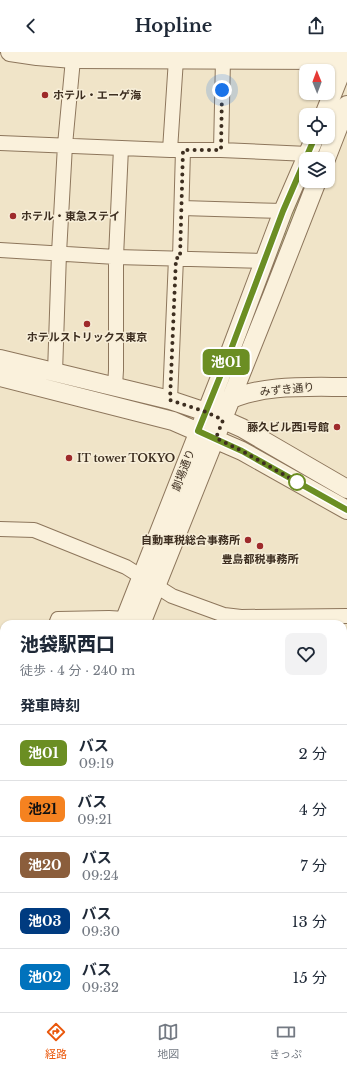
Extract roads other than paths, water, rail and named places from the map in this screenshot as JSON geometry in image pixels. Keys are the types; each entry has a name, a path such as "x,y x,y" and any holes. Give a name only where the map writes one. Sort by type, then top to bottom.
{"street":[{"path":"10,52 73,59 101,55 223,59 259,56 347,59 327,108"},
{"path":"170,400 182,208 176,150 183,57"},
{"path":"55,373 59,253 65,145 73,59"},
{"path":"221,150 223,59"},
{"path":"329,152 347,105"},
{"path":"0,143 299,154"},
{"path":"115,386 116,257 120,148"},
{"name":"劇場通り","path":"131,620 142,577 283,211 299,175"},
{"name":"劇場通り","path":"132,620 157,586 314,188"},
{"path":"182,208 283,211"},
{"path":"0,250 116,257 264,261"},
{"path":"0,359 170,400 206,412 242,428 347,489"},
{"path":"0,377 167,419 216,438 242,451 347,510"},
{"name":"みずき通り","path":"206,412 232,398 262,390 305,386 347,387"},
{"path":"0,529 34,530 126,568 172,596 224,616 347,616"},
{"path":"58,620 109,618 120,620"}],"place":[{"name":"ホテル・エーゲ海","path":"45,95"},
{"name":"ホテル・東急ステイ","path":"13,216"},
{"name":"ホテルストリックス東京","path":"87,324"},
{"name":"藤久ビル西1号館","path":"337,427"},
{"name":"IT tower TOKYO","path":"69,458"},
{"name":"自動車税総合事務所","path":"248,540"},
{"name":"豊島都税事務所","path":"260,546"}]}
